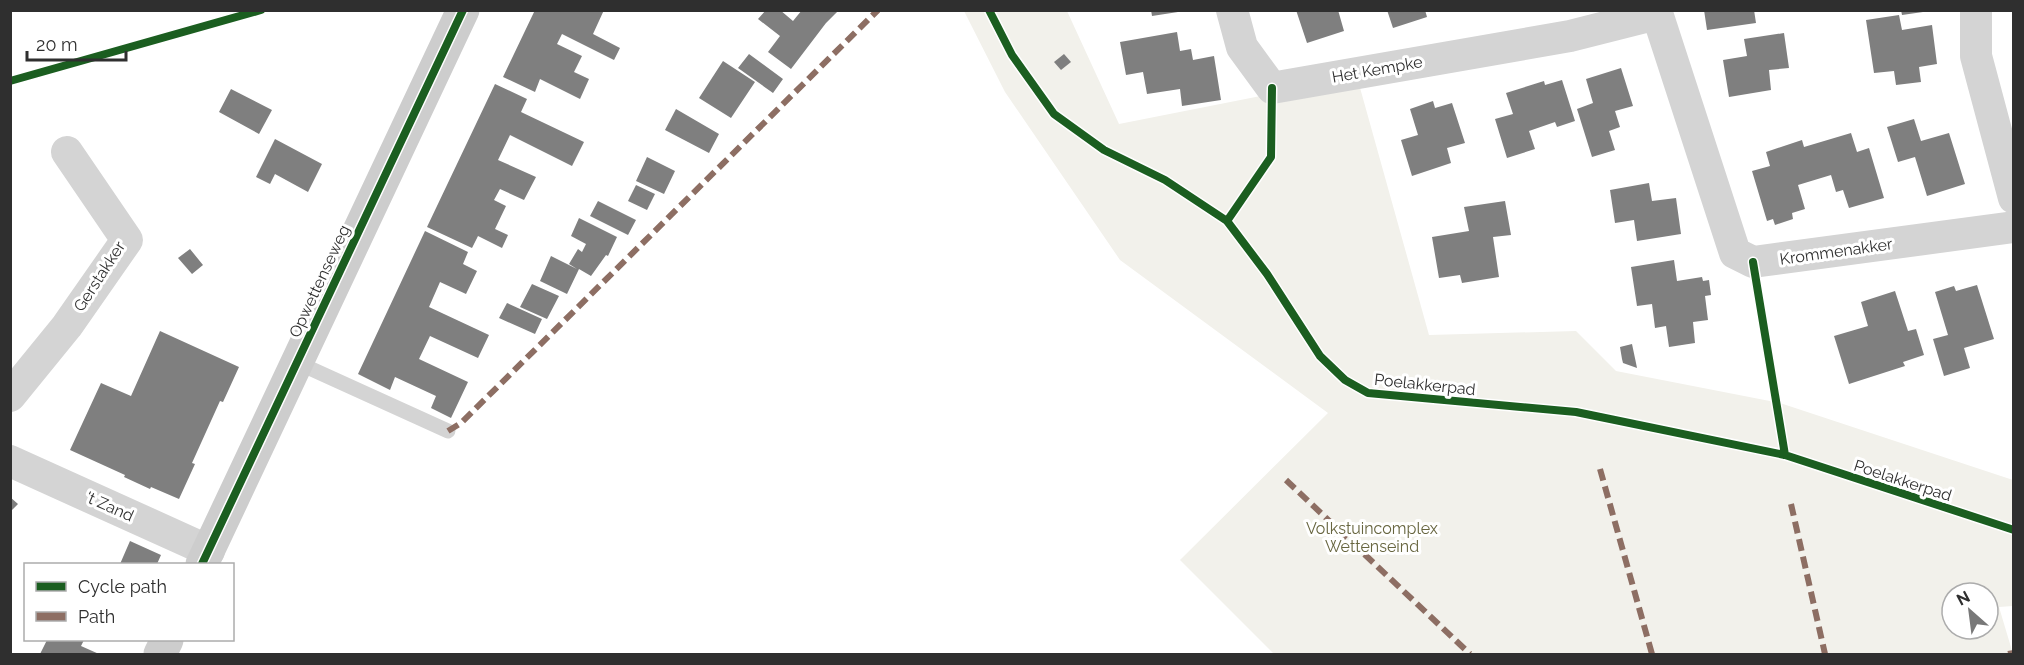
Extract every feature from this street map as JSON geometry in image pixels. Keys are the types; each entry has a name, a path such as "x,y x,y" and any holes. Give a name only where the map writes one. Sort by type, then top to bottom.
{"street":[{"name":"Opwettenseweg","path":"205,557 463,10"},
{"name":"Het Kempke","path":"1232,10 1242,47 1272,88 1566,23 1656,12"},
{"path":"1976,10 1976,56 2013,198"},
{"name":"Krommenakker","path":"1656,12 1735,253 1753,262 2013,228"},
{"name":"Gerstakker","path":"10,396 67,326 127,240 68,152"},
{"name":"'t Zand","path":"10,461 205,557"}],"lane":[{"path":"296,362 448,431"}],"green space":[{"name":"Volkstuincomplex Wettenseind","path":"964,11 1067,11 1119,124 1357,77 1429,335 1576,331 1616,371 1780,403 2013,480 2013,606 2000,607 2000,581 1940,581 1940,641 2000,641 2000,610 2013,654 1274,654 1180,560 1328,413 1120,260 1005,92"}],"building":[{"path":"535,10 604,10 593,34 620,48 614,60 562,34 557,44 582,56 574,72 589,79 580,99 540,79 535,92 503,77"},
{"path":"766,10 780,10 793,21 802,10 839,10 826,23 791,69 768,52 780,36 758,19"},
{"path":"1151,10 1178,10 1178,12 1152,16"},
{"path":"1296,10 1338,10 1344,31 1307,43"},
{"path":"1387,10 1425,10 1427,17 1393,28"},
{"path":"1704,10 1754,10 1756,23 1707,30"},
{"path":"1901,10 1923,10 1923,12 1902,15"},
{"path":"1899,15 1902,30 1932,25 1937,64 1919,67 1921,82 1896,85 1894,71 1874,73 1866,20"},
{"path":"1177,32 1180,51 1191,49 1193,60 1214,56 1221,100 1182,106 1180,89 1147,94 1143,72 1126,75 1120,42"},
{"path":"1784,33 1789,68 1769,70 1771,90 1729,97 1723,60 1747,56 1744,39"},
{"path":"749,54 783,79 773,93 738,68"},
{"path":"1064,54 1071,62 1061,70 1054,62"},
{"path":"723,61 755,82 731,118 699,98"},
{"path":"1621,68 1633,106 1615,111 1620,127 1609,131 1615,150 1592,157 1577,109 1593,103 1586,79"},
{"path":"1562,80 1575,121 1557,127 1555,122 1529,131 1535,149 1507,158 1495,119 1513,114 1506,93 1544,81 1545,85"},
{"path":"495,84 527,99 521,112 584,142 572,166 510,135 498,160 536,177 524,200 500,189 494,200 506,206 495,229 508,235 502,248 478,236 472,248 427,227"},
{"path":"231,89 272,110 259,134 219,112"},
{"path":"1433,101 1435,108 1452,103 1465,143 1447,148 1451,163 1412,176 1401,140 1418,135 1410,109"},
{"path":"676,109 719,134 709,153 665,130"},
{"path":"1914,119 1921,141 1949,133 1965,184 1927,196 1915,157 1898,162 1887,127"},
{"path":"1851,133 1857,152 1869,148 1884,198 1849,208 1843,190 1836,192 1831,175 1798,185 1805,209 1792,213 1793,219 1775,225 1773,219 1767,221 1752,171 1770,166 1766,152 1802,140 1804,147"},
{"path":"275,139 322,164 308,192 275,174 270,184 256,177"},
{"path":"647,157 675,171 664,194 636,181"},
{"path":"1649,183 1652,201 1676,198 1681,234 1637,241 1634,220 1615,223 1610,190"},
{"path":"636,185 655,194 647,210 628,201"},
{"path":"598,201 636,220 628,235 590,216"},
{"path":"1505,201 1511,235 1493,237 1499,277 1462,283 1460,275 1439,278 1432,237 1469,231 1464,207"},
{"path":"579,218 617,237 608,256 606,255 591,276 579,269 567,294 540,281 551,256 577,269 569,264 578,249 582,252 586,244 571,236"},
{"path":"425,231 468,252 463,264 477,271 466,294 440,282 429,307 489,335 478,358 430,336 419,359 468,382 451,418 431,408 436,396 395,377 390,390 358,374"},
{"path":"190,249 203,265 192,274 178,258"},
{"path":"1674,260 1677,281 1702,277 1703,281 1709,280 1711,295 1705,296 1708,320 1693,322 1695,343 1669,347 1666,326 1655,328 1652,304 1637,306 1631,267"},
{"path":"532,284 559,296 547,319 520,307"},
{"path":"1977,285 1994,339 1964,348 1970,368 1944,376 1933,339 1948,335 1935,292 1954,286 1956,291"},
{"path":"1895,291 1908,331 1916,329 1924,355 1903,362 1905,366 1849,384 1834,336 1868,326 1861,302"},
{"path":"507,303 542,319 535,334 499,318"},
{"path":"160,331 239,367 223,402 220,401 192,463 195,464 179,499 151,487 150,489 70,450 101,383 131,396"},
{"path":"1632,344 1637,368 1623,363 1622,359 1620,347"},
{"path":"10,497 18,504 10,512"},
{"path":"130,541 161,555 157,563 120,563"},
{"path":"46,641 84,641 81,646 99,654 40,654"}],"marked path":[{"path":"448,431 461,423 878,10"},
{"path":"1600,469 1652,654"},
{"path":"1286,480 1470,654"},
{"path":"1791,504 1825,654"},
{"path":"2008,654 2014,653"}],"cycle path":[{"path":"10,81 261,10"},
{"path":"202,563 463,10"},
{"name":"Poelakkerpad","path":"989,10 1012,55 1054,114 1104,150 1165,180 1227,221 1267,274 1320,356 1345,380 1368,393 1576,412 1785,455 2014,530"},
{"path":"1227,221 1271,157 1272,88"},
{"path":"1753,262 1785,455"}]}
